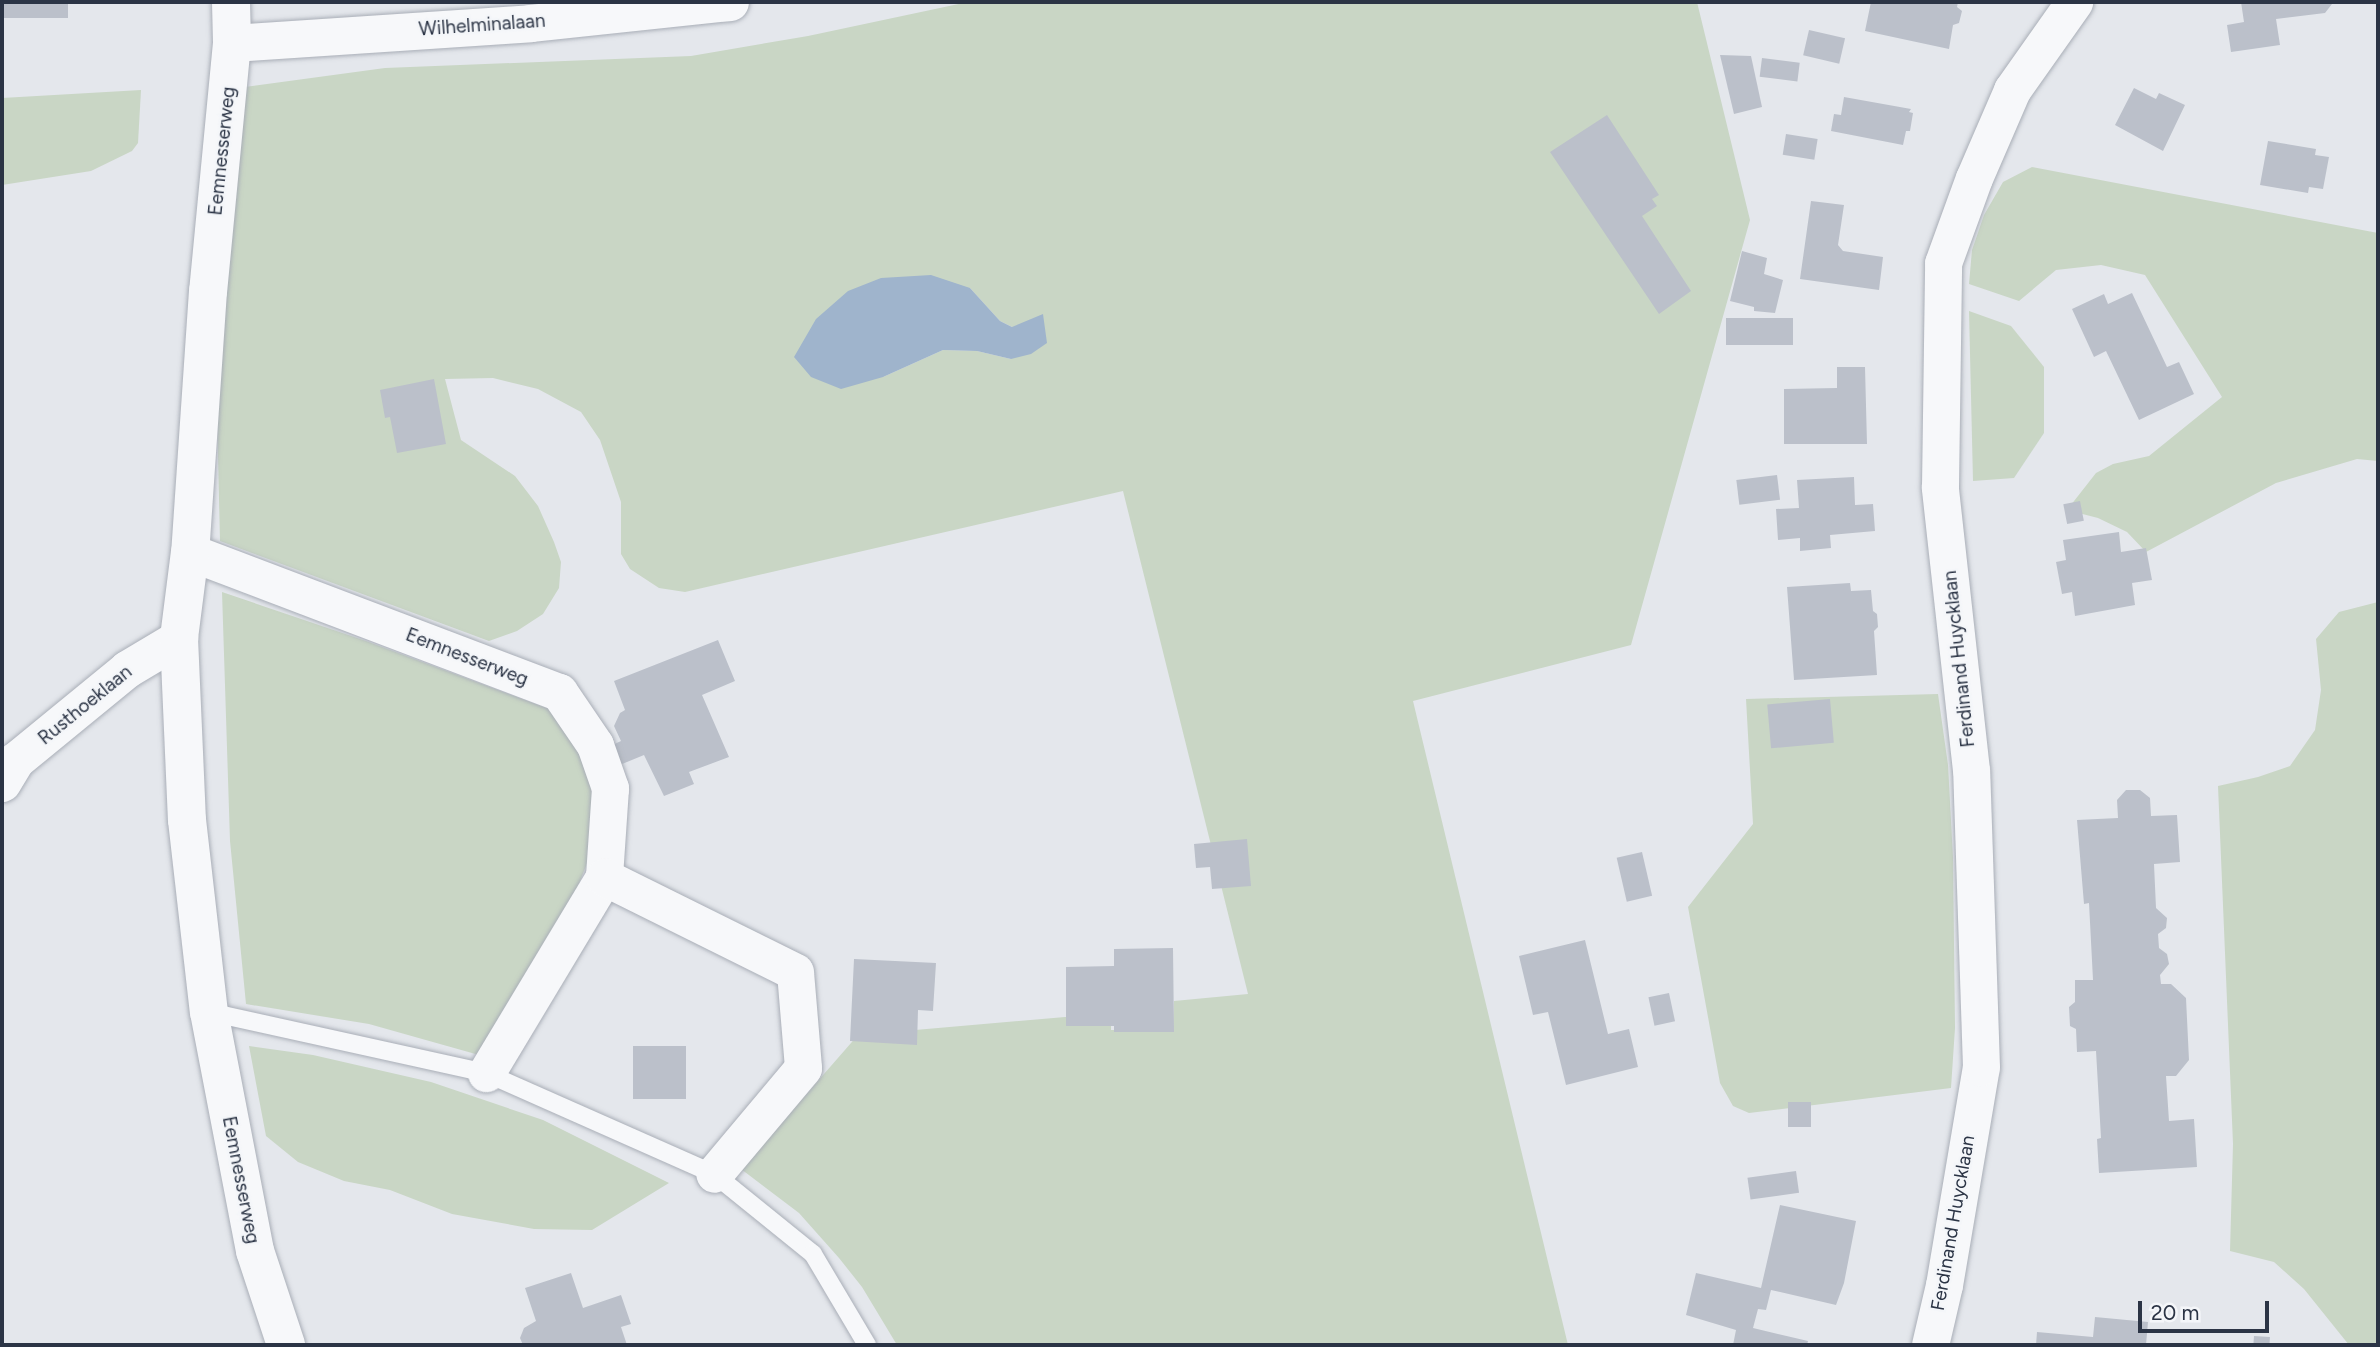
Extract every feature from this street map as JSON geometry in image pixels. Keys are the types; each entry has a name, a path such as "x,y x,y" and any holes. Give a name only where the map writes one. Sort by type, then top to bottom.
{"street":[{"name":"Eemnesserweg","path":"231,2 232,43 208,291 190,552 179,638 187,820 209,1012 255,1251 286,1345"},
{"name":"Wilhelminalaan","path":"232,43 530,23 730,2"},
{"name":"Ferdinand Huycklaan","path":"1930,1345 1944,1284 1981,1066 1971,770 1940,487 1943,264 1973,178 2012,90 2074,2"},
{"name":"Eemnesserweg","path":"190,552 559,692 595,745 610,788 604,877 486,1073"},
{"name":"Rusthoeklaan","path":"2,783 16,760 117,677 179,638"},
{"path":"604,877 795,972 803,1068 714,1174"}],"lane":[{"path":"209,1012 486,1073 714,1174 813,1254 867,1345"}],"green space":[{"path":"968,2 1697,2 1750,220 1631,645 1413,701 1568,1345 897,1345 862,1287 839,1258 799,1213 741,1169 858,1035 1065,1017 1111,1017 1111,1030 1173,1030 1174,1001 1248,994 1123,491 685,592 659,588 630,569 621,554 621,502 600,440 581,412 538,389 493,378 445,379 461,440 515,476 538,506 554,542 561,562 559,588 543,614 517,631 489,641 220,541 217,413 238,88 385,68 691,56 808,36","holes":["970,288 1000,321 1012,327 1011,359 977,351 943,350 883,377"]},
{"path":"141,90 138,143 132,151 91,171 2,185 2,98"},
{"path":"2032,167 2378,233 2378,461 2357,459 2276,483 2146,552 2127,532 2098,518 2067,510 2096,473 2113,464 2149,456 2222,397 2145,275 2101,265 2056,270 2019,301 1969,284 1972,250 1984,215 2003,182"},
{"path":"1969,311 2011,326 2044,367 2044,433 2014,478 1973,481"},
{"path":"222,592 366,641 560,713 597,762 596,841 574,896 479,1055 369,1024 246,1004 230,841"},
{"path":"2378,602 2378,1345 2349,1345 2304,1289 2274,1262 2230,1251 2233,1144 2218,786 2290,766 2315,730 2321,690 2316,639 2339,612"},
{"path":"1938,694 1948,765 1953,857 1955,1028 1951,1088 1749,1113 1733,1106 1720,1083 1688,907 1753,824 1746,699"},
{"path":"249,1046 313,1055 431,1082 543,1120 669,1183 592,1230 534,1229 452,1214 390,1190 344,1181 298,1162 266,1136"}],"water":[{"path":"931,275 970,288 1000,321 1012,327 1043,314 1047,343 1031,354 1011,359 977,351 943,350 883,377 841,389 811,377 794,357 816,319 848,291 881,278"}],"building":[{"path":"2,2 68,2 68,18 2,18"},
{"path":"1871,2 1958,2 1957,7 1962,11 1959,23 1953,25 1949,49 1865,31"},
{"path":"2241,2 2332,4 2325,13 2276,19 2280,45 2231,52 2227,25 2244,22"},
{"path":"1809,30 1845,38 1839,64 1803,55"},
{"path":"1720,55 1751,56 1762,107 1734,114"},
{"path":"1762,58 1800,63 1797,81 1760,77"},
{"path":"2134,88 2156,99 2159,93 2185,105 2163,151 2115,125"},
{"path":"1844,97 1911,109 1909,112 1913,113 1910,131 1906,131 1903,145 1831,131 1834,114 1841,115"},
{"path":"1607,115 1659,195 1652,199 1657,206 1642,216 1691,291 1659,314 1550,152"},
{"path":"1786,134 1818,139 1814,160 1783,155"},
{"path":"2268,141 2316,149 2315,155 2329,157 2323,189 2309,187 2308,193 2260,185"},
{"path":"1811,201 1844,205 1838,245 1843,251 1883,257 1879,290 1800,279"},
{"path":"1742,251 1767,258 1764,274 1783,280 1775,313 1754,311 1754,307 1730,301"},
{"path":"2132,293 2167,367 2179,362 2194,394 2139,420 2106,351 2094,357 2072,309 2104,294 2108,304"},
{"path":"1726,318 1793,318 1793,345 1726,345"},
{"path":"1837,367 1865,367 1867,444 1784,444 1784,389 1837,388"},
{"path":"434,379 446,444 397,453 390,417 385,418 380,390"},
{"path":"1777,475 1780,500 1739,505 1736,480"},
{"path":"1854,477 1855,505 1873,504 1875,531 1830,535 1831,548 1800,551 1800,538 1778,540 1776,509 1799,508 1797,480"},
{"path":"2080,501 2084,521 2067,524 2063,504"},
{"path":"2119,532 2121,552 2146,548 2152,580 2132,583 2135,605 2075,616 2072,592 2062,594 2056,562 2066,560 2063,540"},
{"path":"1850,583 1851,591 1871,590 1878,627 1874,631 1877,675 1794,680 1787,587"},
{"path":"718,640 735,681 702,695 729,757 689,772 694,784 664,796 644,755 610,769 602,750 621,741 614,726 620,713 625,710 614,681"},
{"path":"1830,699 1834,743 1771,748 1767,704"},
{"path":"2126,790 2140,790 2150,798 2151,816 2177,815 2180,862 2154,864 2156,908 2167,918 2166,928 2158,934 2159,948 2167,954 2169,964 2160,975 2161,984 2171,984 2186,998 2189,1060 2176,1076 2166,1076 2169,1121 2194,1119 2197,1167 2099,1173 2097,1139 2101,1138 2096,1051 2077,1052 2076,1029 2070,1026 2069,1007 2075,1002 2075,980 2093,980 2089,903 2084,904 2077,820 2118,818 2117,800"},
{"path":"1247,839 1251,886 1212,889 1210,867 1196,868 1194,844"},
{"path":"1642,852 1652,896 1627,902 1617,858"},
{"path":"1585,940 1608,1034 1629,1029 1638,1067 1566,1085 1548,1012 1533,1015 1519,956"},
{"path":"1173,948 1174,1032 1114,1032 1114,1026 1066,1026 1066,967 1114,966 1114,949"},
{"path":"854,959 936,963 933,1011 918,1010 917,1045 850,1041"},
{"path":"1669,993 1675,1021 1654,1026 1648,997"},
{"path":"633,1046 686,1046 686,1099 633,1099"},
{"path":"1788,1102 1811,1102 1811,1127 1788,1127"},
{"path":"1796,1171 1799,1193 1751,1200 1747,1178"},
{"path":"1780,1205 1856,1221 1844,1283 1836,1305 1771,1290 1766,1310 1758,1309 1753,1328 1808,1341 1807,1345 1733,1345 1736,1330 1686,1315 1696,1273 1761,1288"},
{"path":"571,1273 583,1308 621,1295 631,1324 621,1327 627,1345 523,1345 520,1338 524,1328 536,1321 525,1288"},
{"path":"2095,1317 2148,1322 2146,1345 2036,1345 2037,1332 2093,1337"},
{"path":"2254,1336 2270,1337 2269,1345 2253,1345"}]}
